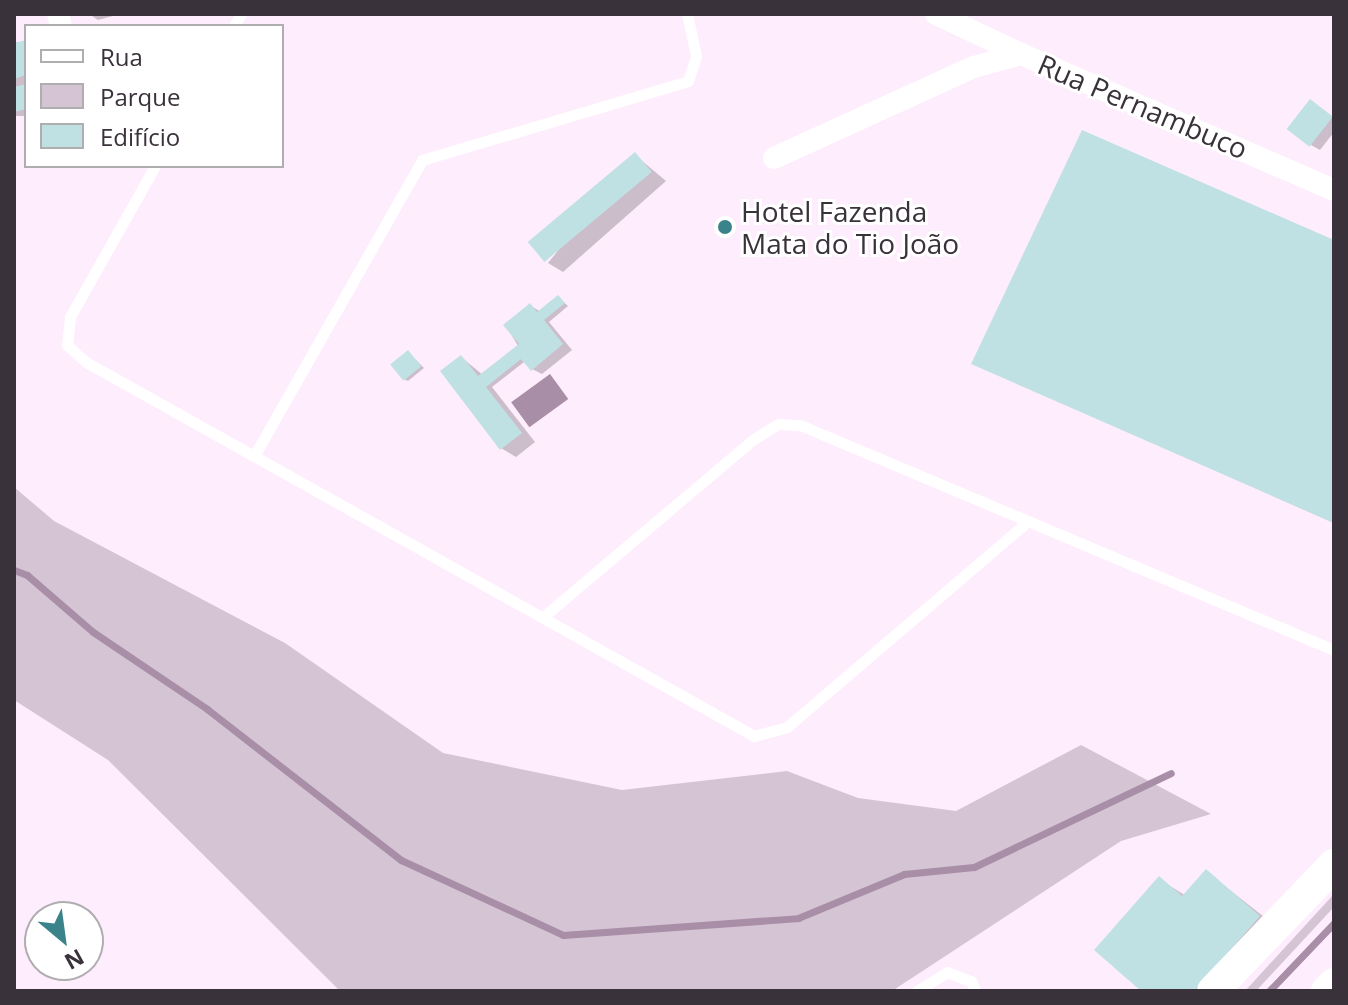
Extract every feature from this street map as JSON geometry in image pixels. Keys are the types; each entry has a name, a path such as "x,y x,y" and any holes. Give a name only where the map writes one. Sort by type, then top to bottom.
{"main road":[{"path":"1213,991 1334,865"},
{"path":"1327,991 1334,984"}],"street":[{"path":"936,14 1021,54"},
{"name":"Rua Pernambuco","path":"774,158 974,67 1021,54 1334,190"}],"lane":[{"path":"254,456 422,160 688,81 696,56 687,14"},
{"path":"154,168 70,317 67,345 86,362 754,736 787,727 1028,521"},
{"path":"543,617 778,424 800,425 1334,650"},
{"path":"917,991 947,972 971,981 975,991"}],"green space":[{"path":"14,487 54,521 285,643 443,753 622,790 787,771 858,798 956,811 1081,745 1211,814 1121,841 892,991 340,991 108,760 14,700"},
{"path":"1334,894 1334,907 1256,991 1245,991"}],"shaded area":[{"path":"550,374 568,399 529,427 511,402"}],"building":[{"path":"24,40 24,76 14,79 14,43"},
{"path":"24,84 24,110 14,112 14,87"},
{"path":"1310,99 1333,117 1309,147 1287,129"},
{"path":"1082,130 1334,240 1334,523 971,364"},
{"path":"635,152 652,172 544,262 528,242"},
{"path":"558,295 565,303 544,320 563,344 531,371 521,359 486,387 522,433 500,450 440,371 461,355 478,376 519,344 503,325 530,303 537,312"},
{"path":"408,350 421,366 403,381 390,364"},
{"path":"1206,869 1260,916 1194,991 1141,991 1094,950 1159,876 1182,896"}],"waterway":[{"path":"14,570 27,575 93,632 207,709 401,860 563,935 798,918 904,874 974,867 1171,773"},
{"path":"1269,991 1334,923"}],"place":[{"name":"Hotel Fazenda Mata do Tio João","path":"725,227"}]}
